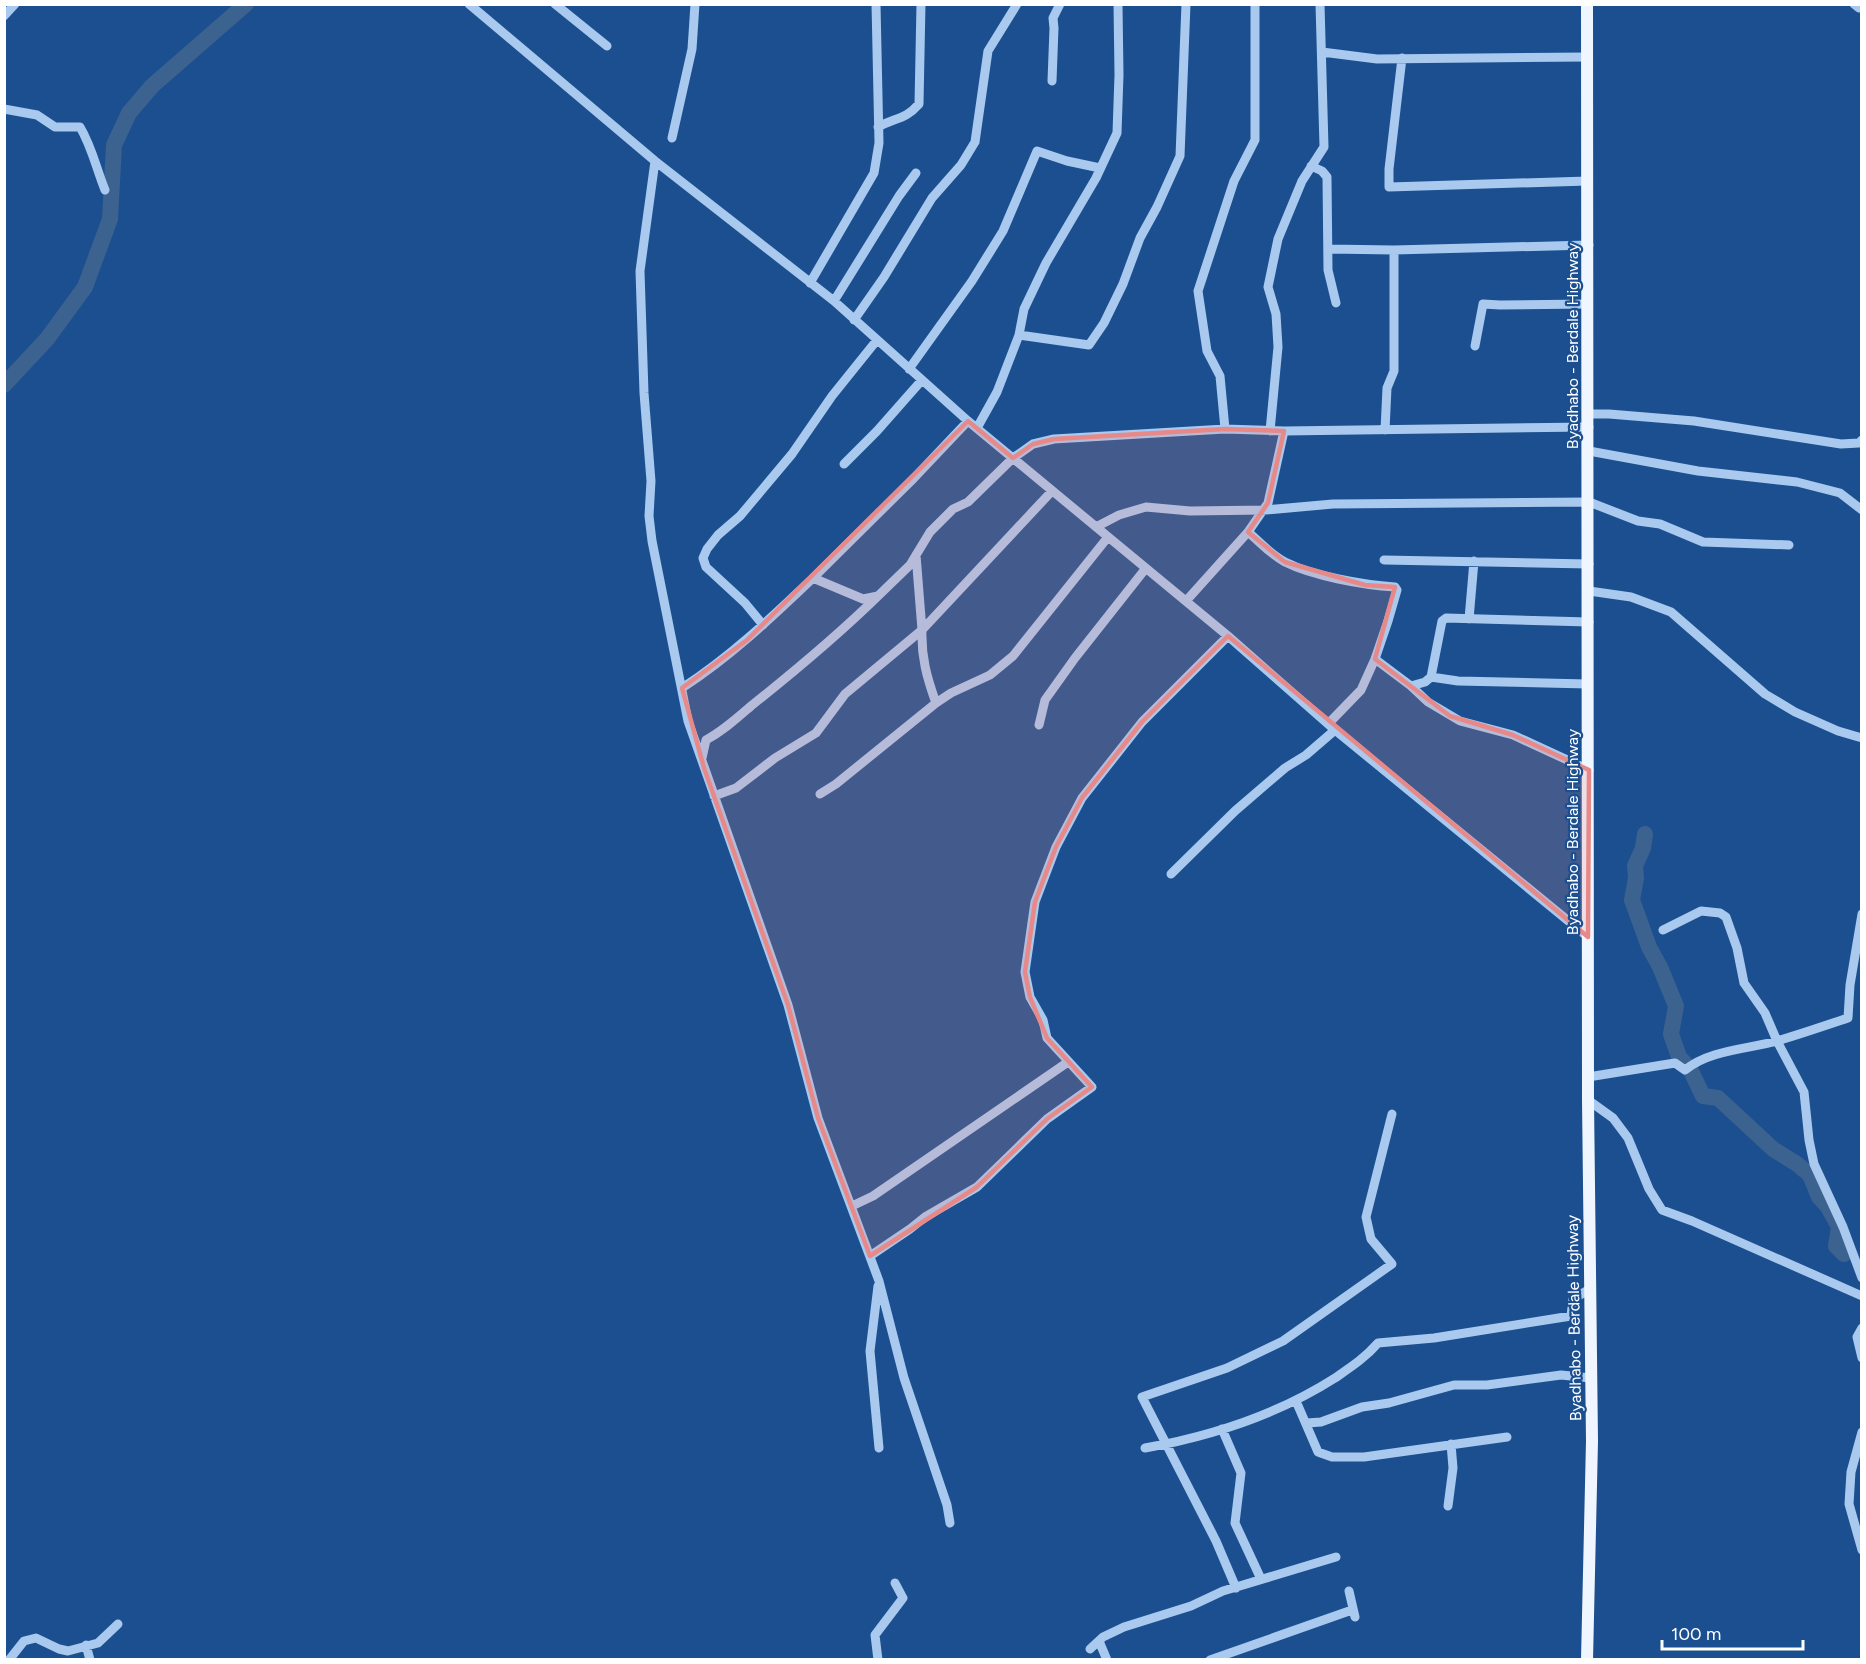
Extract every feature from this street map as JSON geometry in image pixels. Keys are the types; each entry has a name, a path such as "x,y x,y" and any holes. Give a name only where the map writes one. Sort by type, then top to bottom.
{"main road":[{"name":"Byadhabo - Berdale Highway","path":"1587,4 1588,1100 1592,1378 1587,1659"}],"street":[{"path":"6,12 15,4"},
{"path":"555,4 607,46"},
{"path":"672,138 692,49 696,4"},
{"path":"810,283 874,173 879,143 876,4"},
{"path":"878,127 888,121 909,115 919,104 921,4"},
{"path":"854,320 884,277 932,198 961,165 975,142 988,51 1017,4"},
{"path":"1052,81 1053,18 1060,4"},
{"path":"977,428 996,392 1019,334 1024,309 1046,263 1096,178 1117,133 1118,4"},
{"path":"1019,334 1089,345 1104,323 1133,260 1140,238 1180,156 1186,4"},
{"path":"1225,429 1220,376 1207,351 1198,291 1234,181 1255,140 1255,4"},
{"path":"1270,431 1278,347 1276,314 1268,287 1278,239 1302,181 1324,147 1320,4"},
{"path":"1854,4 1859,8 1862,7"},
{"path":"476,7 655,162 834,301 1012,458 1228,636 1332,727 1588,937"},
{"path":"1322,52 1377,59 1588,57"},
{"path":"1402,58 1389,188 1588,181"},
{"path":"4,109 37,115 56,127 80,127 90,145 95,167 105,190"},
{"path":"909,369 972,281 1003,231 1037,151 1067,161 1100,168"},
{"path":"655,162 640,271 644,393 651,481 649,516 688,721 788,1005 818,1119 879,1281 904,1377 946,1504 950,1523"},
{"path":"1311,166 1322,171 1327,177 1328,270 1336,303"},
{"path":"834,301 899,196 916,173"},
{"path":"1329,249 1588,246"},
{"path":"1385,430 1387,388 1394,371 1394,250"},
{"path":"1475,346 1484,304 1588,304"},
{"path":"763,625 745,603 706,567 703,558 718,535 740,516 792,454 832,396 877,340"},
{"path":"844,464 922,380"},
{"path":"682,688 712,669 763,625 914,478 968,420"},
{"path":"702,760 706,740 723,731 844,629 910,565 930,532 953,509 968,502 1012,458 1033,444 1054,439 1225,429 1385,430 1589,421 1694,421 1841,444 1859,443 1862,440"},
{"path":"1186,601 1266,510 1284,431"},
{"path":"1589,451 1698,471 1797,482 1840,493 1862,510"},
{"path":"714,796 736,788 816,733 845,694 922,630 1052,490"},
{"path":"1096,527 1119,515 1146,507 1190,512 1266,510 1333,504 1589,502 1638,521 1660,524 1703,542 1789,545"},
{"path":"1171,874 1235,811 1285,768 1306,755 1332,727 1361,690 1388,621 1397,590 1395,587 1365,585 1285,562 1271,553 1248,532"},
{"path":"820,794 836,784 936,703 951,693 990,675 1012,656 1107,537"},
{"path":"916,555 922,630 921,648 925,672 936,703"},
{"path":"1384,560 1589,564"},
{"path":"1469,619 1474,561"},
{"path":"1039,725 1045,700 1146,568"},
{"path":"813,578 863,598 878,596"},
{"path":"1588,591 1631,597 1671,612 1765,694 1795,712 1838,731 1862,738"},
{"path":"1411,686 1425,682 1431,677 1442,621 1446,618 1588,622"},
{"path":"870,1256 925,1216 977,1187 1047,1119 1092,1087 1047,1038 1043,1020 1030,997 1025,972 1035,902 1056,848 1082,798 1142,722 1228,636"},
{"path":"1374,659 1411,686 1428,702 1460,721 1513,735 1588,770"},
{"path":"1431,677 1458,681 1588,684"},
{"path":"1663,930 1701,910 1720,913 1726,917 1737,948 1744,983 1762,1007 1804,1092 1814,1164 1843,1227 1862,1278"},
{"path":"1588,1077 1675,1063 1689,1067 1724,1053 1777,1041 1848,1018 1850,985 1862,914"},
{"path":"852,1206 873,1196 1068,1062"},
{"path":"1588,1100 1613,1118 1628,1138 1649,1189 1662,1210 1862,1296"},
{"path":"1236,1588 1216,1540 1142,1396 1216,1372 1282,1341 1392,1264 1371,1239 1366,1217 1392,1114"},
{"path":"879,1281 870,1352 879,1448"},
{"path":"1145,1448 1222,1429 1268,1414 1311,1393 1366,1356 1378,1343 1434,1338 1571,1316 1573,1299 1590,1289"},
{"path":"1862,1328 1857,1337 1862,1358"},
{"path":"1307,1423 1321,1422 1362,1407 1389,1403 1454,1385 1487,1385 1561,1375 1592,1378"},
{"path":"1296,1401 1318,1452 1332,1457 1364,1456 1507,1437"},
{"path":"1222,1429 1241,1473 1235,1523 1261,1579"},
{"path":"1862,1432 1851,1472 1849,1504 1862,1550"},
{"path":"1448,1506 1453,1468 1451,1444"},
{"path":"1090,1649 1103,1637 1124,1627 1191,1606 1223,1591 1336,1557"},
{"path":"878,1659 875,1635 903,1598 895,1583"},
{"path":"1210,1659 1354,1614 1349,1591"},
{"path":"9,1659 24,1641 36,1638 68,1651 98,1643 118,1624"},
{"path":"1099,1641 1107,1659"},
{"path":"86,1646 90,1659"}],"highlighted area":[{"path":"968,421 1013,458 1033,444 1054,439 1225,429 1284,431 1268,503 1248,532 1285,562 1365,585 1395,587 1375,659 1450,716 1513,735 1589,770 1588,937 1228,636 1142,722 1082,798 1056,847 1035,902 1025,972 1030,997 1047,1038 1092,1087 1047,1119 977,1187 870,1256 818,1118 788,1005 704,768 682,688 747,640"}],"waterway":[{"path":"4,385 47,339 85,287 110,219 114,145 129,113 152,86 246,4"},
{"path":"1645,834 1643,848 1635,866 1636,878 1632,900 1649,947 1676,1006 1671,1034 1679,1057 1690,1069 1703,1096 1718,1098 1773,1149 1810,1175 1819,1197 1828,1207 1839,1227 1836,1246 1844,1254"}]}
